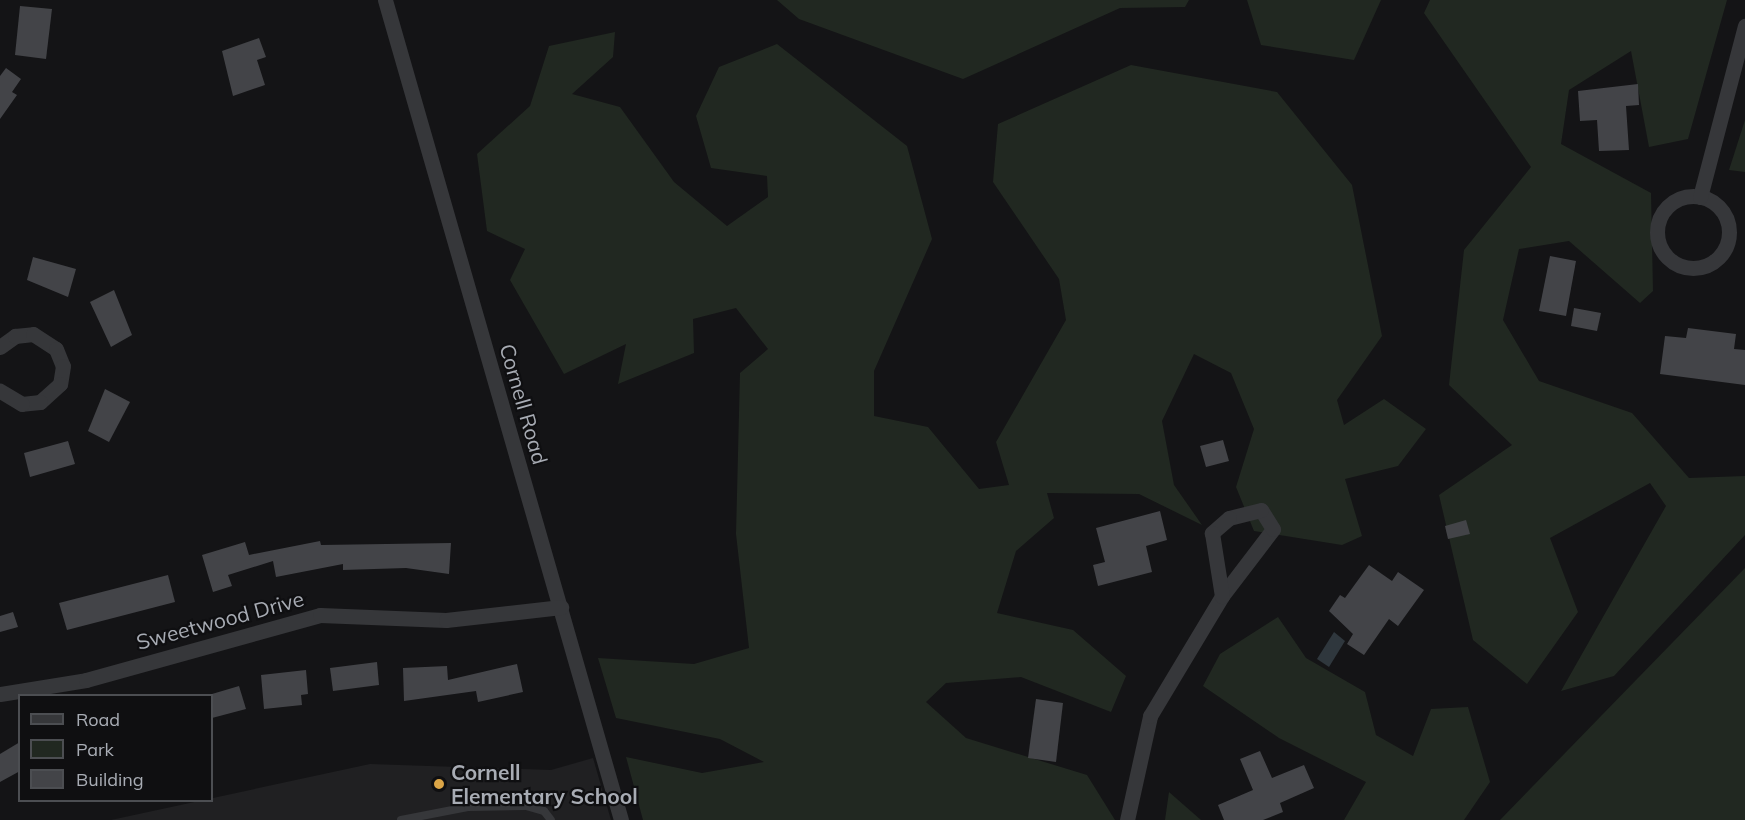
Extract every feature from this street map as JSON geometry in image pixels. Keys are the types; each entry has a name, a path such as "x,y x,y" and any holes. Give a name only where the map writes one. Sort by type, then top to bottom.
{"street":[{"name":"Cornell Road","path":"385,0 621,820"},
{"path":"1700,197 1745,26"},
{"path":"1700,197 1719,207 1729,232 1718,258 1692,268 1667,256 1657,231 1669,206 1700,197"},
{"path":"0,347 15,336 33,334 56,349 63,366 60,384 40,402 22,404 0,391"},
{"path":"1127,820 1150,716 1222,596 1273,529 1261,510 1229,518 1212,533 1222,596"},
{"name":"Sweetwood Drive","path":"0,694 86,680 320,615 446,620 561,607"}],"lane":[{"path":"401,820 468,807 526,806 544,811 551,820"}],"shaded area":[{"path":"1334,632 1345,641 1329,667 1317,659"},
{"name":"Cornell Elementary School","path":"593,758 611,820 111,820 194,802 213,802 213,798 370,764 551,770"}],"green space":[{"path":"777,0 1189,0 1185,7 1120,8 963,79 799,19"},
{"path":"1247,0 1381,0 1354,60 1261,45"},
{"path":"1430,0 1727,0 1688,139 1649,147 1631,51 1569,90 1561,144 1651,193 1653,291 1640,303 1569,241 1519,249 1503,320 1539,381 1632,413 1689,478 1745,476 1745,535 1614,676 1561,691 1666,506 1650,483 1550,538 1578,612 1527,684 1473,640 1439,495 1512,445 1449,385 1464,250 1531,167 1424,13"},
{"path":"615,32 613,57 572,94 620,107 674,182 727,226 768,197 767,176 711,168 696,116 719,67 777,44 907,146 932,239 874,371 874,416 928,427 979,489 1009,485 996,442 1066,320 1059,279 993,182 998,124 1131,65 1277,92 1352,185 1382,336 1337,400 1344,425 1384,399 1426,429 1398,466 1345,479 1362,536 1342,545 1254,531 1236,487 1254,429 1231,373 1194,354 1162,421 1174,485 1202,525 1139,494 1047,493 1054,518 1016,551 997,613 1073,630 1126,676 1111,712 1021,677 946,683 926,702 966,738 1087,775 1115,820 643,820 626,757 702,773 764,762 720,739 616,718 598,658 694,664 749,648 736,534 740,373 768,349 736,308 693,319 694,353 618,384 626,344 564,374 510,280 525,249 487,231 477,154 530,106 549,46"},
{"path":"1745,120 1745,172 1729,170"},
{"path":"1745,568 1745,820 1500,820 1602,715"},
{"path":"1278,617 1306,658 1365,692 1376,735 1413,756 1431,709 1468,707 1490,782 1464,820 1344,820 1366,782 1279,738 1203,686 1220,654"},
{"path":"1169,792 1201,820 1165,820"}],"building":[{"path":"20,6 52,9 46,59 15,55"},
{"path":"259,38 266,57 257,60 265,85 233,96 222,51"},
{"path":"6,68 21,79 12,92 17,95 0,119 0,76"},
{"path":"1638,84 1639,105 1626,106 1629,150 1599,151 1597,120 1580,121 1578,91"},
{"path":"1550,256 1576,261 1566,316 1539,311"},
{"path":"33,257 76,269 68,297 27,280"},
{"path":"114,290 132,335 111,347 90,302"},
{"path":"1574,308 1601,313 1597,331 1571,326"},
{"path":"1688,328 1736,334 1734,349 1745,350 1745,385 1660,374 1665,336 1686,338"},
{"path":"105,389 130,402 109,442 88,431"},
{"path":"1223,440 1229,461 1206,467 1200,446"},
{"path":"68,441 75,464 30,477 24,453"},
{"path":"1160,511 1167,540 1146,546 1152,572 1098,586 1093,565 1105,562 1096,528"},
{"path":"1466,520 1470,534 1448,539 1445,526"},
{"path":"320,541 321,545 451,543 449,574 406,568 343,570 343,564 276,577 273,561 228,575 232,586 213,592 202,555 245,542 249,555"},
{"path":"1369,565 1392,581 1398,572 1424,590 1398,626 1389,619 1364,655 1347,644 1353,634 1329,611 1340,595 1345,598"},
{"path":"168,575 175,602 67,630 59,603"},
{"path":"13,612 18,627 0,632 0,616"},
{"path":"377,662 379,685 333,691 330,668"},
{"path":"517,664 523,692 478,702 476,691 404,701 403,668 447,666 448,680"},
{"path":"306,670 308,694 301,695 302,705 264,709 261,675"},
{"path":"239,686 246,709 213,718 212,694"},
{"path":"1036,699 1063,703 1056,762 1028,758"},
{"path":"18,743 18,772 0,782 0,754"},
{"path":"1260,751 1272,778 1304,765 1314,788 1280,803 1283,812 1263,820 1224,820 1218,805 1253,790 1240,759"}],"place":[{"name":"Cornell Elementary School","path":"439,784"}]}
